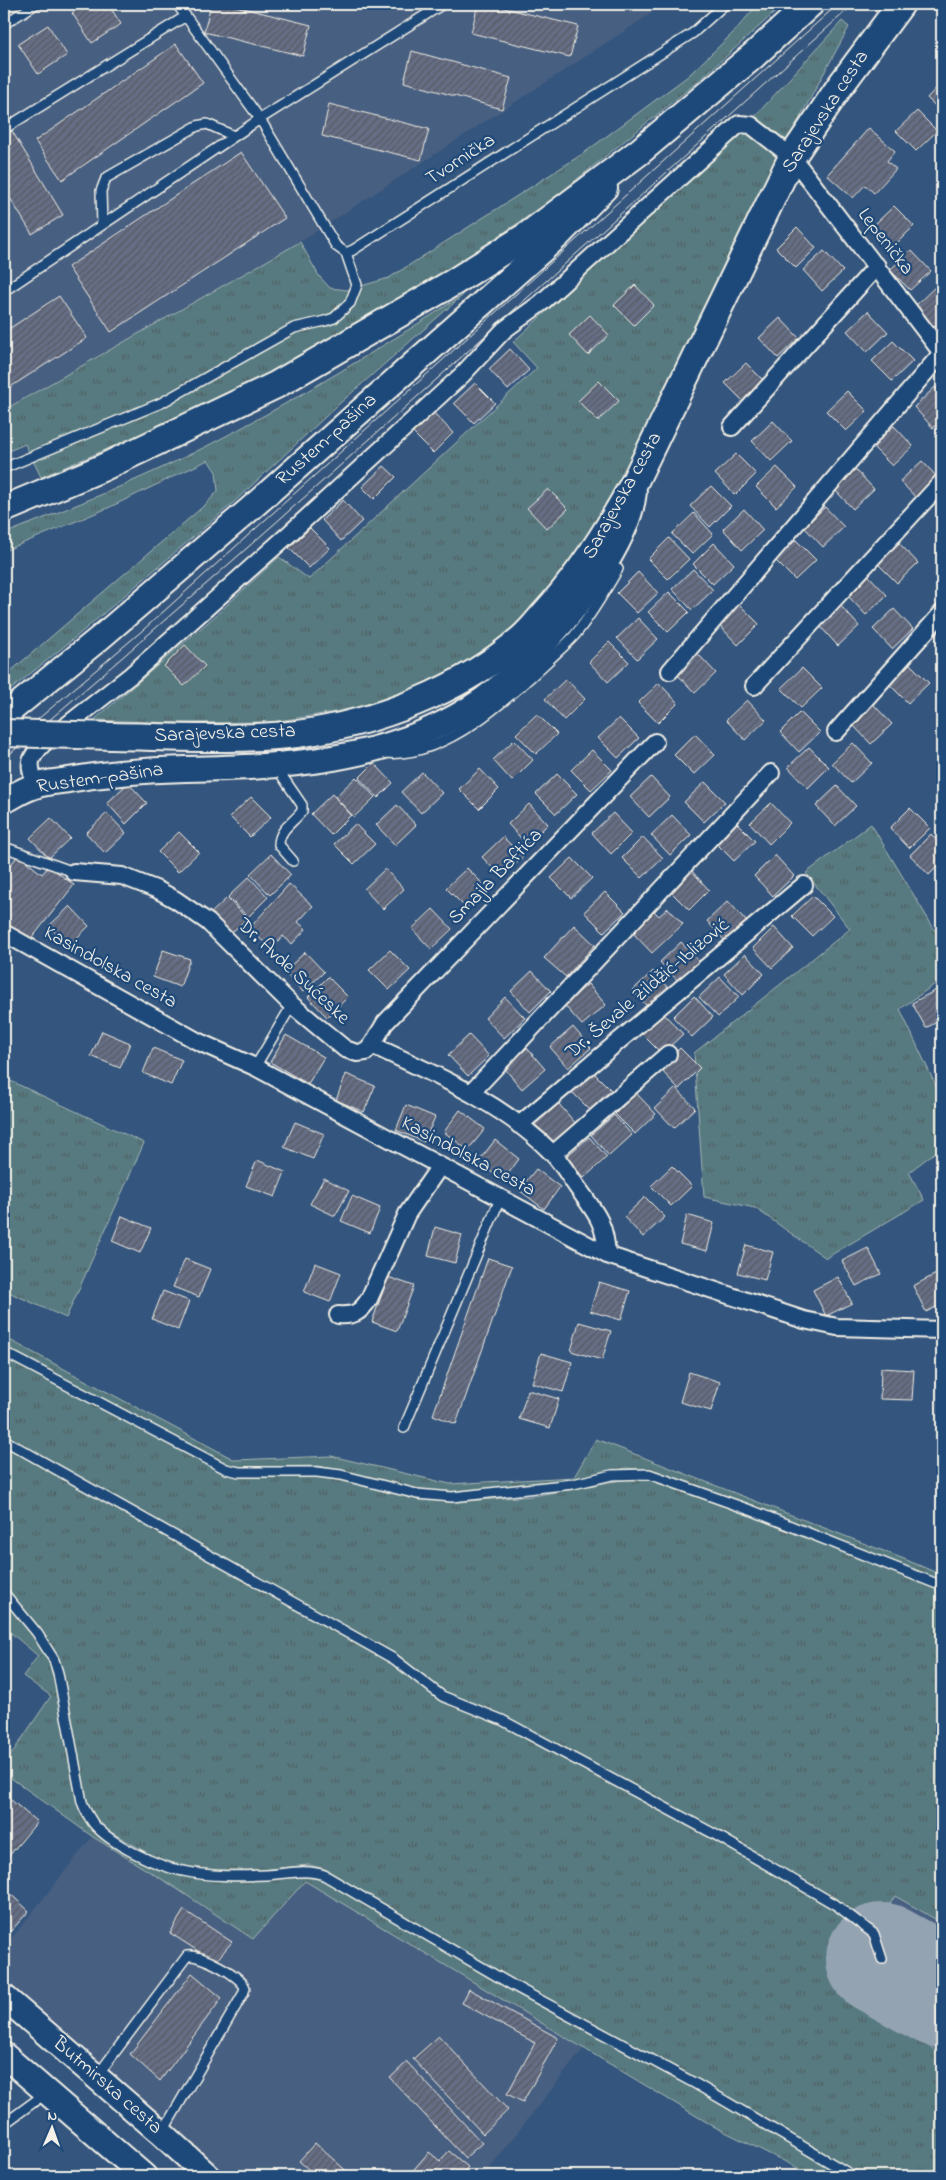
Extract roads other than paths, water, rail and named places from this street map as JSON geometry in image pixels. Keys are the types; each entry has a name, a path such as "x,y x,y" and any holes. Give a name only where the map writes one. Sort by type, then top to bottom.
{"main road":[{"path":"4,509 102,468 276,385 454,282 528,235 640,152 754,55 810,4"},
{"name":"Sarajevska cesta","path":"4,733 234,738 297,734 348,724 384,714 448,687 465,679 524,637 562,595 597,546 635,481 792,157 840,86 901,4"},
{"name":"Rustem-pašina","path":"4,716 101,637 250,509 558,236 640,152"},
{"name":"Rustem-pašina","path":"4,801 35,785 133,771 311,763 378,749 447,722 474,706 528,660 568,616 599,572 629,517 635,481"},
{"name":"Butmirska cesta","path":"4,1996 162,2133 208,2176"},
{"path":"4,2055 144,2176"}],"street":[{"name":"Lepenička","path":"35,785 30,768 31,757 43,744 131,675 289,534 462,375 504,330 541,303 739,124 751,125 792,157 942,353"},
{"path":"732,427 877,266"},
{"path":"670,671 942,353"},
{"path":"754,686 942,482"},
{"path":"836,732 942,613"},
{"name":"Smajla Baftića","path":"372,1045 385,1023 654,742"},
{"path":"472,1093 771,773"},
{"name":"Dr. Avde Sućeske","path":"74,872 122,876 158,890 176,900 208,922 292,1005 344,1049 357,1053 366,1052 372,1045"},
{"name":"Dr. Ševale Zildžić-Iblizović","path":"519,1125 804,885"},
{"name":"Kasindolska cesta","path":"4,933 197,1041 256,1067 500,1200 607,1255 804,1320 837,1328 942,1330"},
{"path":"372,1045 472,1093 519,1125 553,1154 597,1214 606,1234 607,1255"},
{"path":"553,1154 668,1054"},
{"path":"338,1315 350,1316 361,1311 369,1300 407,1214 440,1166"}],"lane":[{"path":"4,24 36,4"},
{"path":"4,468 162,403 294,328 334,318 350,303 357,285 346,253 336,246 260,118 177,4"},
{"path":"4,290 260,118 442,4"},
{"name":"Tvornička","path":"346,253 693,33 725,4"},
{"path":"4,129 186,16"},
{"path":"102,225 100,191 106,178 197,126 208,124 234,136"},
{"name":"Rustem-pašina","path":"378,749 383,753 401,755 421,750 455,734 492,710 526,682 574,636 618,569"},
{"path":"275,766 302,805 302,811 281,832 278,845 294,861"},
{"path":"4,847 74,872"},
{"path":"256,1067 292,1005"},
{"path":"404,1428 500,1200"},
{"path":"4,1352 226,1469 239,1472 325,1472 417,1494 452,1497 573,1484 612,1475 649,1474 662,1477 942,1586"},
{"path":"4,1440 394,1659 442,1696 502,1720 592,1767 836,1904 874,1934 882,1959"},
{"path":"4,1593 37,1633 54,1660 62,1689 82,1802 94,1824 107,1836 156,1862 184,1872 266,1875 314,1871 324,1875 514,1986 696,2084 853,2176"},
{"path":"96,2077 107,2066 187,1956 199,1956 239,1978 245,1988 243,1994 162,2133"},
{"path":"4,2124 48,2092"}],"tram line":[{"path":"4,748 143,630 838,4"},
{"path":"4,759 112,667 325,479 854,4"}]}
